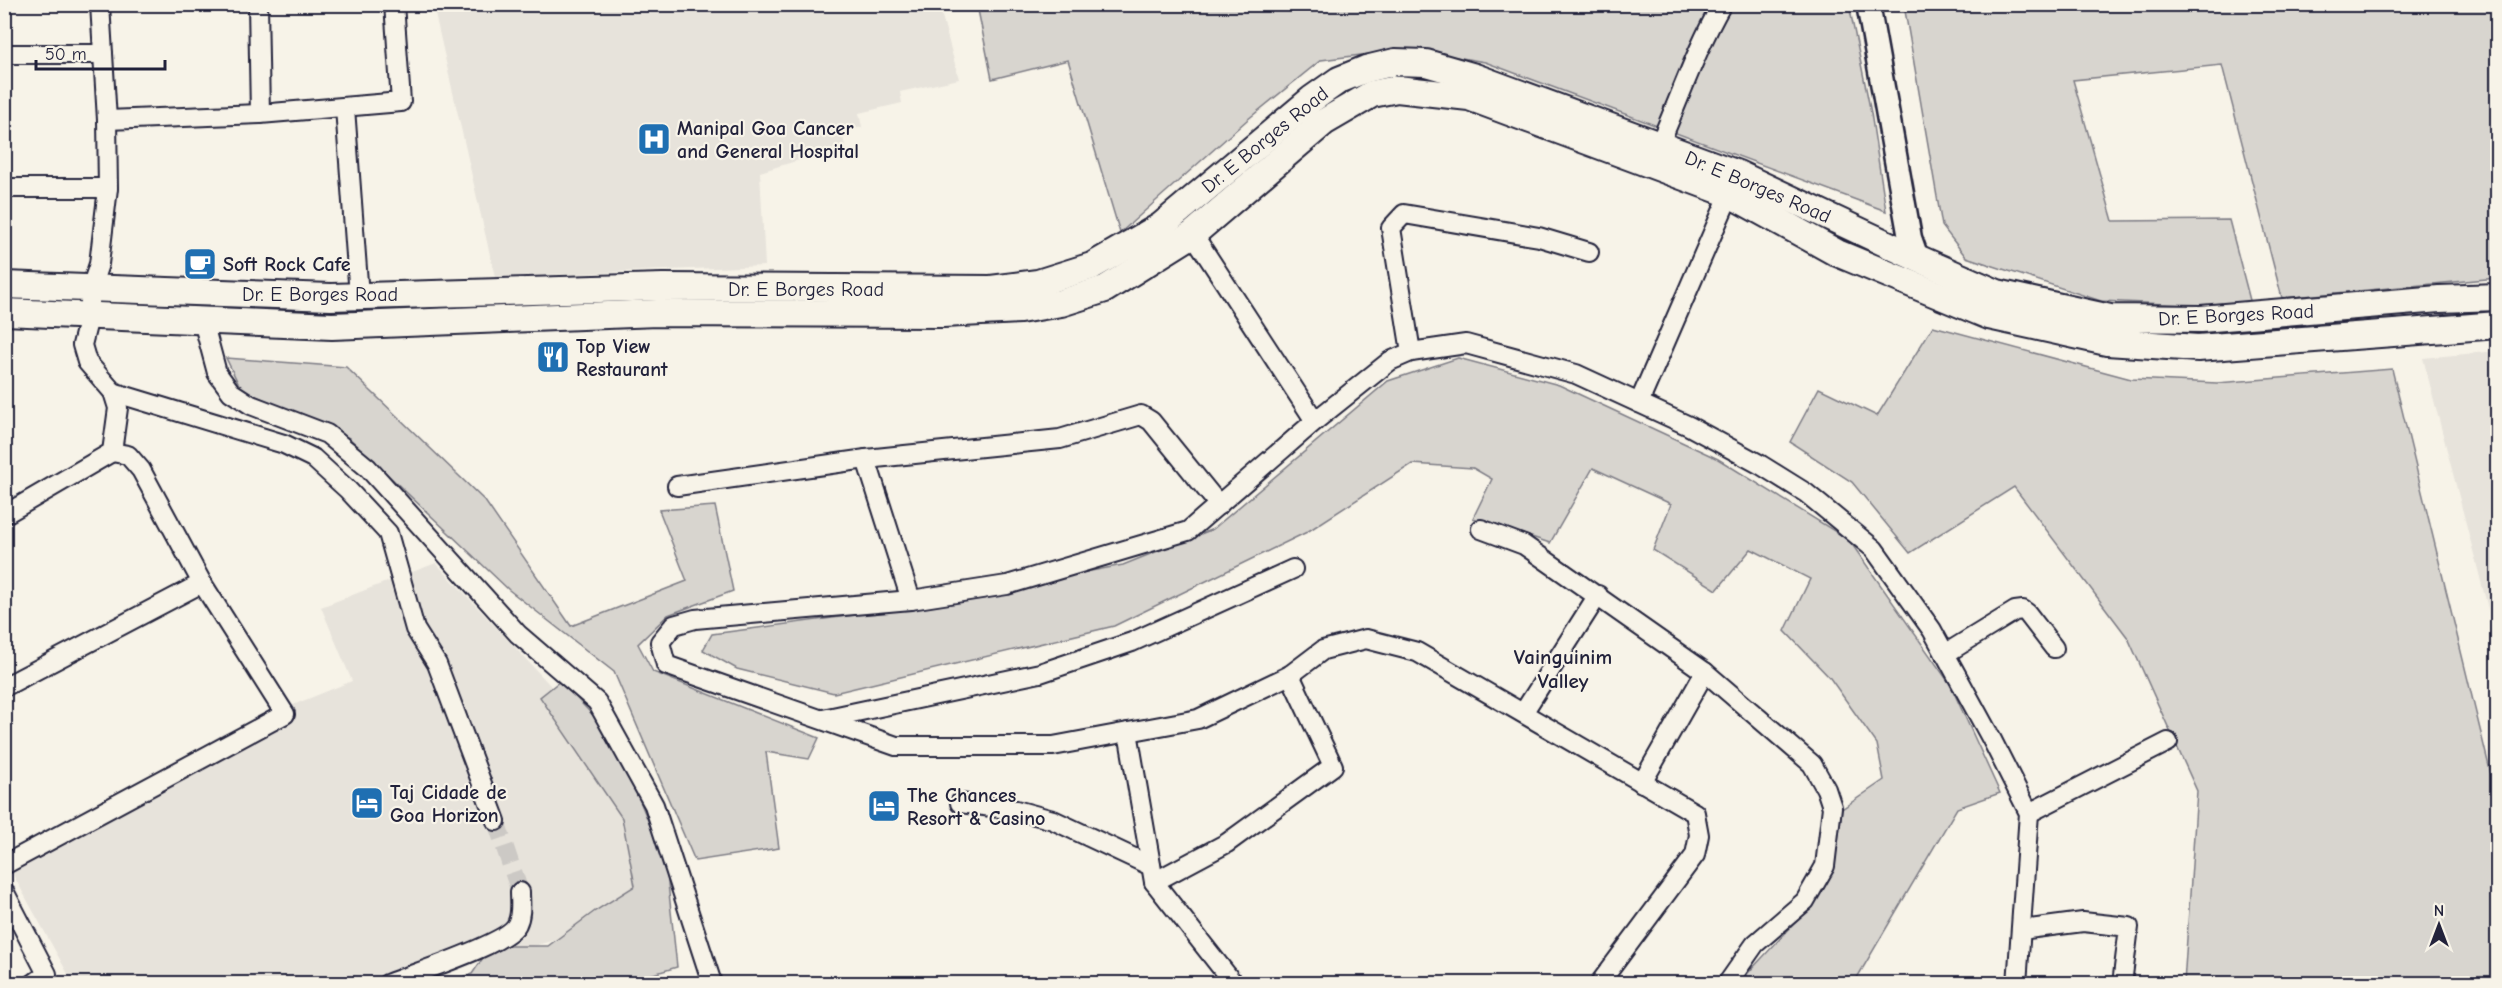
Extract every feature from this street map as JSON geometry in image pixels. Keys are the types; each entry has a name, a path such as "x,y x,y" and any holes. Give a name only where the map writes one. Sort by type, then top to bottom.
{"main road":[{"name":"Dr. E Borges Road","path":"4,285 359,296 663,287 991,289 1038,283 1092,266 1161,226 1312,99 1339,80 1366,69 1395,62 1426,63 1475,77 1659,145 1734,184 1837,253 1989,316 2107,342 2198,348 2498,325"},
{"name":"Dr. E Borges Road","path":"4,312 332,326 657,313 943,314 1020,310 1061,303 1105,289 1193,234 1324,122 1372,94 1397,89 1469,97 1734,184 1997,293 2110,318 2201,319 2439,299 2498,297"}],"street":[{"path":"100,4 107,120 108,188 99,264 91,288 89,317 82,345 87,362 114,392 118,408 112,452"},
{"path":"258,4 260,114"},
{"path":"107,120 260,114 401,102 394,4"},
{"path":"1659,145 1703,38 1722,4"},
{"path":"1868,4 1910,238 1917,258"},
{"path":"4,54 103,54"},
{"path":"345,108 359,296"},
{"path":"1639,403 1734,184"},
{"path":"4,188 108,188"},
{"path":"1411,352 1391,228 1404,214 1539,237 1589,252"},
{"path":"1193,234 1315,421"},
{"path":"203,321 217,373 231,392 251,405 327,434 368,468 518,634 597,702 654,804 711,980"},
{"path":"1606,981 1695,855 1699,835 1695,813 1416,652 1366,639 1323,650 1290,675 1198,719 1053,746 896,746 666,665 660,642 674,625 695,619 911,600 1007,585 1188,531 1315,421 1390,361 1411,352 1466,344 1576,374 1639,403 1761,465 1806,494 1874,549 1932,630 2029,813 2017,984"},
{"path":"114,392 284,444 313,458 348,490 388,533 415,629 437,664 496,821"},
{"path":"677,486 866,459 1060,439 1141,415 1151,421 1219,505"},
{"path":"4,515 112,452 128,455 141,470 202,583 285,714 4,866"},
{"path":"866,459 911,600"},
{"path":"1481,529 1524,545 1705,672 1812,764 1826,789 1832,807 1825,866 1805,901 1755,944 1727,984"},
{"path":"823,719 1040,673 1132,642 1293,569"},
{"path":"4,687 202,583"},
{"path":"1523,713 1598,595"},
{"path":"1945,654 2015,611 2023,610 2027,612 2054,648"},
{"path":"1642,783 1705,672"},
{"path":"1153,874 1227,843 1333,766 1290,675"},
{"path":"1128,732 1153,874"},
{"path":"2029,813 2168,742"},
{"path":"960,802 1016,810 1053,820 1153,874 1234,984"},
{"path":"4,891 47,974 33,984"},
{"path":"387,984 497,941 517,926 521,911 520,892"},
{"path":"2021,930 2083,922 2128,927 2122,984"}],"shaded area":[{"name":"Manipal Goa Cancer and General Hospital","path":"433,5 939,5 959,79 900,92 902,103 859,113 862,127 842,132 845,146 760,172 765,266 495,277"},
{"path":"977,5 1849,5 1871,113 1886,211 1485,62 1409,49 1321,60 1247,120 1120,233 1068,60 992,79"},
{"path":"1904,5 2497,5 2497,278 2282,298 2222,65 2073,80 2113,221 2229,220 2252,308 2101,301 1966,257 1942,226"},
{"path":"1933,326 2131,379 2217,383 2392,369 2497,799 2497,983 2184,983 2197,791 2128,638 2014,487 1910,553 1852,482 1790,442 1819,388 1877,416"},
{"path":"2498,351 2497,643 2423,358"},
{"path":"226,358 346,367 485,501 571,626 687,581 659,510 715,506 733,591 668,615 638,644 653,672 819,738 809,759 766,752 779,848 695,861 614,672 509,590 349,438 241,389"},
{"path":"1458,358 1559,385 1718,459 1849,540 1950,684 2000,793 1957,808 1854,983 1742,983 1748,973 1805,912 1834,870 1842,809 1884,780 1877,744 1830,678 1785,631 1810,579 1751,549 1717,590 1653,550 1671,504 1593,468 1550,543 1473,518 1492,479 1473,468 1412,464 1307,532 1114,626 834,693 737,669 703,650 712,634 855,615 1123,565 1213,529 1388,381"},
{"name":"Taj Cidade de Goa Horizon","path":"436,563 592,730 654,912 403,983 73,983 11,871 222,734 352,681 321,607"},
{"path":"560,681 614,737 666,865 677,967 623,983 440,984 472,974 491,946 548,946 595,911 635,886 622,818 540,697"}],"tunnel":[{"path":"496,821 520,892"}],"place":[{"name":"Manipal Goa Cancer and General Hospital","path":"654,139"},
{"name":"Soft Rock Cafe","path":"200,264"},
{"name":"Top View Restaurant","path":"553,357"},
{"name":"Taj Cidade de Goa Horizon","path":"367,803"},
{"name":"The Chances Resort & Casino","path":"884,806"}],"district":[{"name":"Vainguinim Valley","path":"1563,669"}]}
